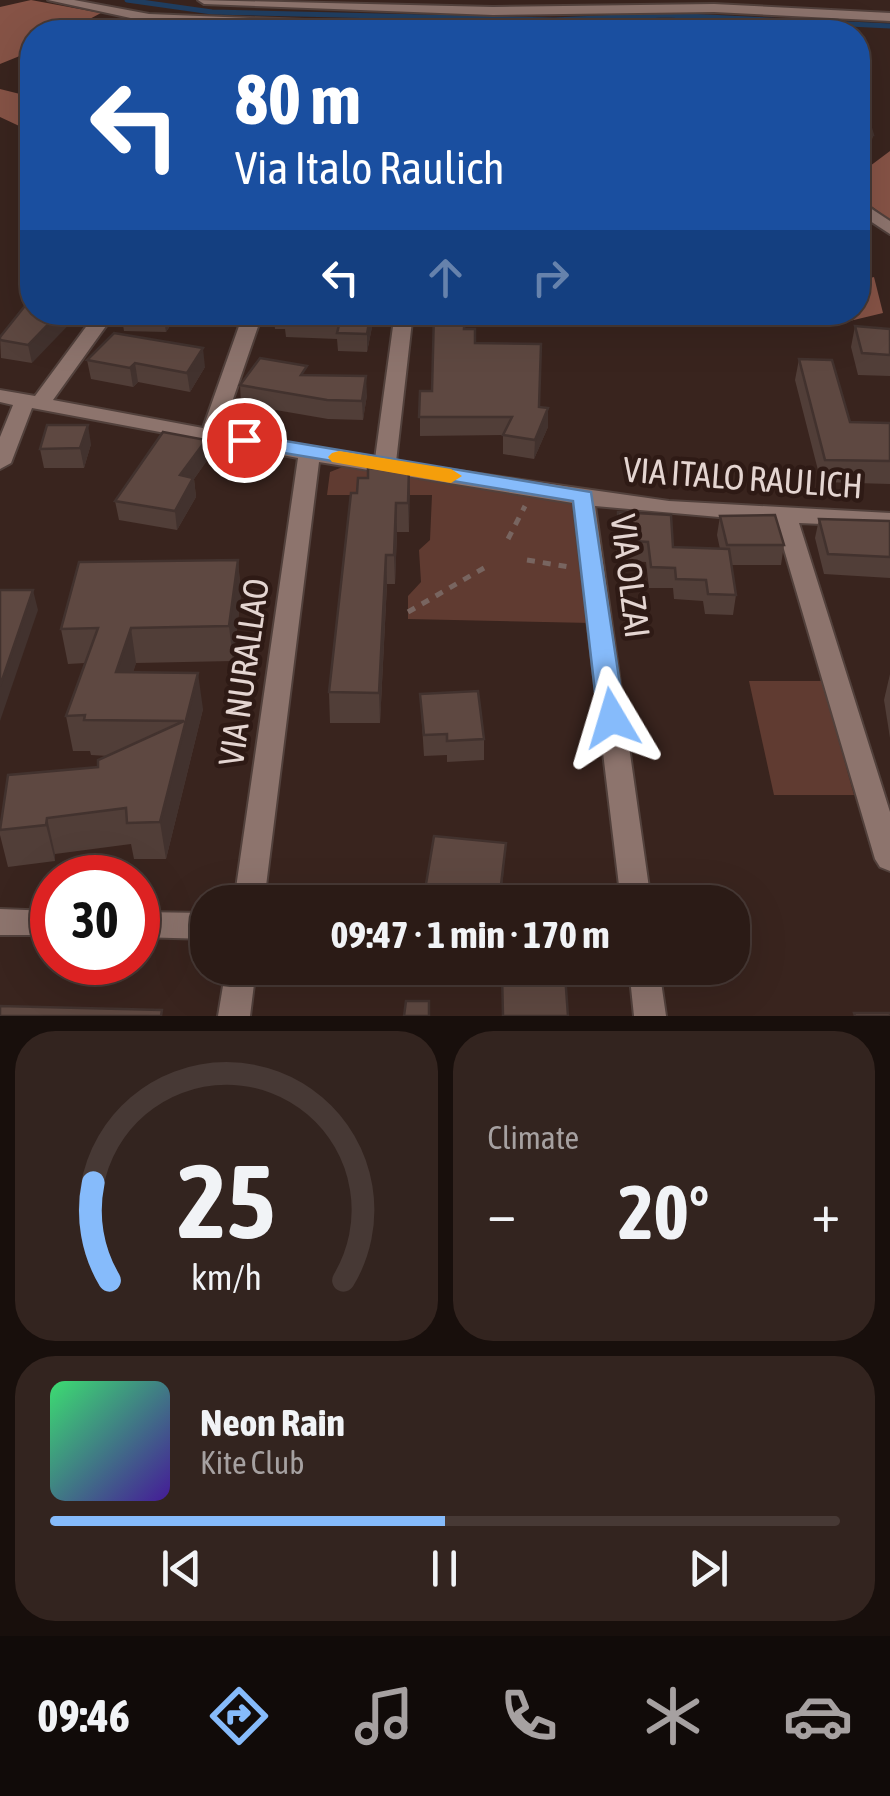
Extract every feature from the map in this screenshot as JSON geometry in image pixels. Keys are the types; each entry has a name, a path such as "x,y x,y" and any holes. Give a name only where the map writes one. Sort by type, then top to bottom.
{"street":[{"path":"54,0 149,18 195,20"},
{"path":"204,0 493,10 714,8 805,16 890,17"},
{"path":"653,10 666,20"},
{"path":"805,16 806,20"},
{"path":"0,463 32,402 96,325"},
{"path":"211,434 249,325"},
{"path":"386,466 402,325"},
{"name":"VIA ITALO RAULICH","path":"0,396 386,466 583,496 674,508 890,520"},
{"name":"VIA NURALLAO","path":"252,885 310,452"},
{"name":"VIA OLZAI","path":"583,496 634,885"},
{"path":"785,515 890,859"},
{"path":"0,922 30,923"},
{"path":"160,925 190,926"},
{"path":"234,1016 239,985"},
{"path":"646,985 650,1016"}],"path":[{"path":"508,539 533,489"},
{"path":"527,560 593,571"},
{"path":"408,612 484,568"}],"shaded area":[{"path":"31,0 101,13 88,20 20,20 20,56 0,64 0,7"},
{"path":"0,89 20,94 20,126 0,117"},
{"path":"890,151 890,220 870,205 870,166"},
{"path":"874,277 883,313 870,316 870,278"},
{"path":"345,466 577,502 592,623 408,619 408,596 421,582 419,550 430,540 432,495 327,495 330,472"},
{"path":"749,681 822,681 854,795 774,795"}],"building":[{"path":"20,312 20,325 47,325 28,345 0,337"},
{"path":"339,325 369,325 367,334 337,333"},
{"path":"434,325 475,329 475,343 541,344 539,407 548,408 535,440 503,435 512,417 419,417 420,391 432,391"},
{"path":"855,326 890,329 890,355 862,353"},
{"path":"114,333 203,348 187,373 135,363 130,368 87,360"},
{"path":"260,358 307,366 301,375 366,376 362,401 327,400 240,385"},
{"path":"799,359 832,360 850,422 890,423 890,461 825,460"},
{"path":"47,425 88,425 80,448 40,449"},
{"path":"163,432 206,440 180,475 193,478 175,511 115,501"},
{"path":"368,468 409,468 408,503 396,503 394,555 386,555 379,693 329,692 351,493 357,493 358,478 368,478"},
{"path":"618,512 671,515 673,547 729,549 736,595 708,594 706,580 676,579 675,568 651,567 648,542 618,540"},
{"path":"775,515 784,545 727,545 720,516"},
{"path":"819,519 890,521 890,557 828,554"},
{"path":"238,560 229,626 131,628 116,672 198,673 160,822 127,823 126,808 47,818 46,825 0,830 8,775 98,767 98,760 184,721 84,720 85,715 66,716 98,628 61,629 79,562"},
{"path":"0,590 33,590 0,686"},
{"path":"478,691 484,739 447,741 447,734 424,735 420,694"},
{"path":"434,836 506,843 501,885 426,885"},
{"path":"502,985 566,985 568,1016 503,1016"},
{"path":"406,1001 429,1001 429,1016 404,1016"},
{"path":"0,1006 162,1010 161,1016 0,1016"},
{"path":"854,1013 890,1013 890,1016 855,1016"}],"waterway":[{"path":"127,0 212,12 554,20"},
{"path":"554,20 666,15 768,20"},
{"path":"870,25 890,26"}],"slow traffic":[{"path":"339,457 451,476"}],"route":[{"path":"244,440 583,496 612,718"}]}
